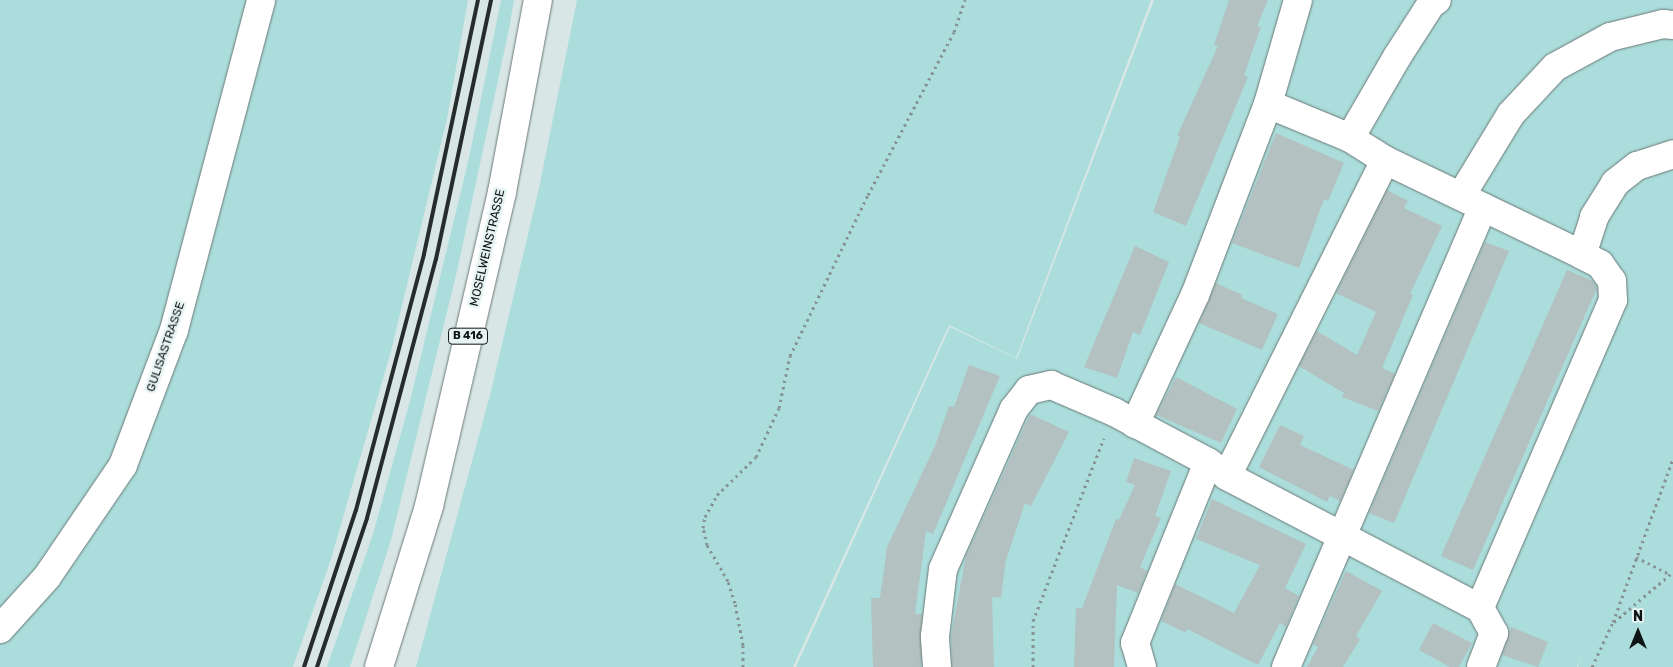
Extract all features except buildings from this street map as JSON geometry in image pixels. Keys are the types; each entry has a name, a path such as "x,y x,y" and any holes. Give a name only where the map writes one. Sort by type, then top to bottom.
{"street":[{"name":"GULISASTRASSE","path":"0,629 47,577 122,465 174,330 261,0"},
{"name":"MOSELWEINSTRASSE","path":"380,667 429,506 502,192 538,0"},
{"path":"1125,418 1195,295 1268,104 1298,0"},
{"path":"1350,138 1433,1"},
{"path":"1286,667 1342,535 1472,202 1511,114 1555,67 1610,37 1663,24 1673,25"},
{"path":"1268,104 1350,138 1385,160 1600,264 1612,281 1613,300 1480,608"},
{"path":"1582,255 1594,217 1615,183 1637,166 1673,154"},
{"path":"1142,667 1135,643 1218,469 1385,160"},
{"path":"937,667 934,636 944,569 1014,409 1029,390 1051,385 1125,418 1480,608 1494,633 1481,667"}],"path":[{"path":"743,667 743,645 735,603 728,581 707,545 703,528 705,517 717,495 756,456 779,408 790,356 868,195 954,32 966,0"},
{"path":"1033,667 1033,621 1043,587 1125,418"},
{"path":"1592,667 1614,622 1673,458"},
{"path":"1614,622 1672,573 1636,557"}],"shaded area":[{"path":"0,0 468,0 447,119 391,351 331,559 293,667 0,667"},
{"path":"501,0 514,0 509,29 457,271 391,540 350,667 327,667 373,534 410,401 469,158"},
{"path":"577,0 1151,0 1016,358 949,325 793,667 416,667 490,395 539,188"},
{"path":"1154,0 1673,0 1673,667 1578,667 1581,656 1577,667 796,667 950,327 1017,359"}],"railway":[{"path":"304,667 356,510 424,254 478,0"},
{"path":"317,667 367,518 436,259 491,0"}]}
